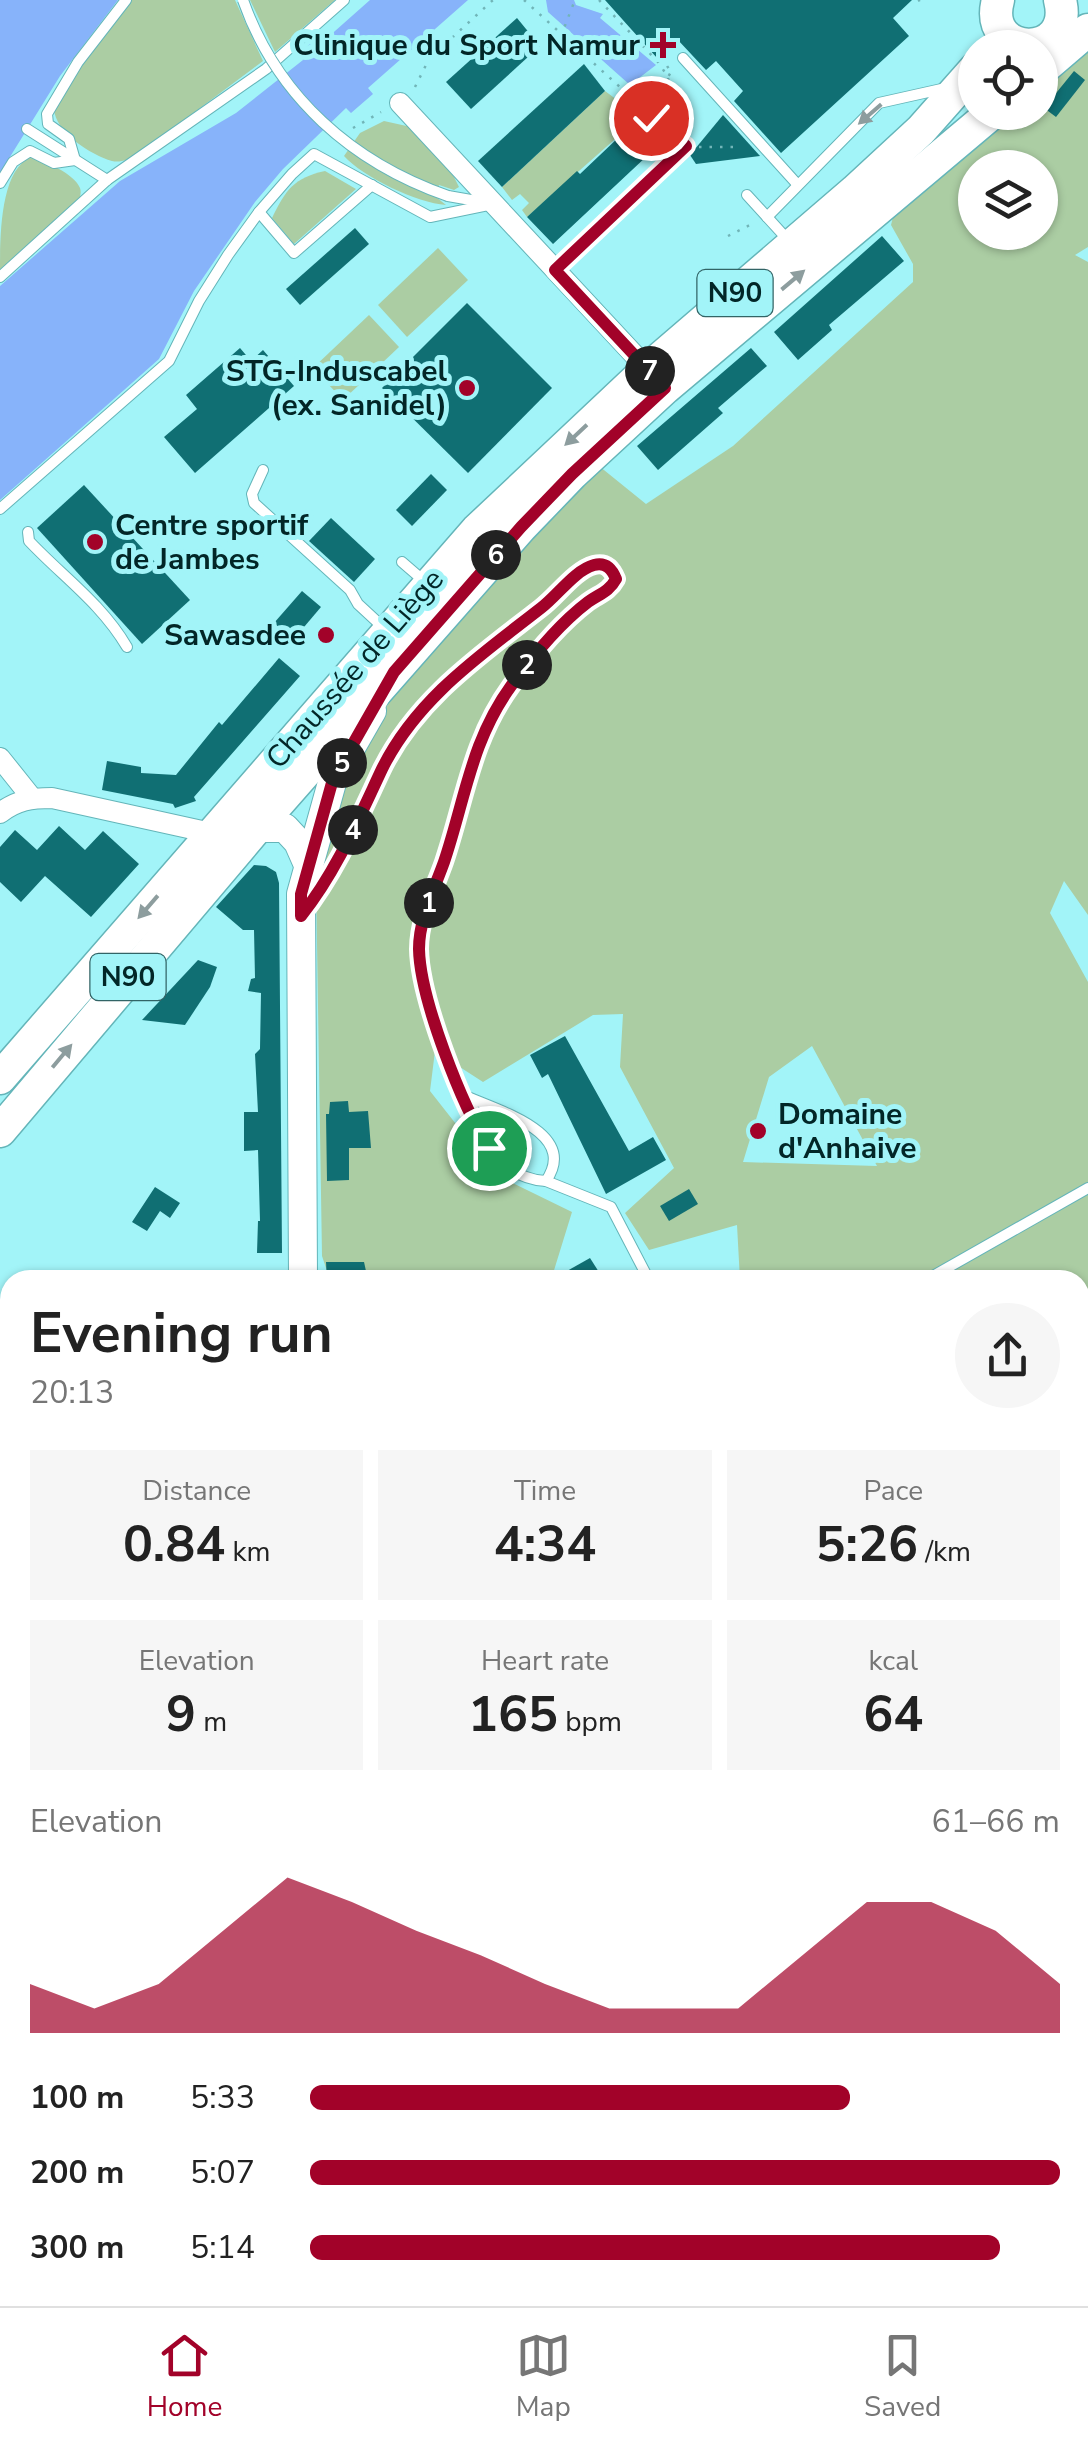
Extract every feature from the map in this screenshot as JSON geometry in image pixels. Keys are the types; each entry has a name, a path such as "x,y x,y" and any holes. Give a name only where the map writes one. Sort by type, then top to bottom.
{"main road":[{"path":"1058,32 1088,8"},
{"name":"Chaussée de Liège","path":"394,672 656,379 792,244 958,96"},
{"name":"N90","path":"828,250 958,99"},
{"name":"Chaussée de Liège","path":"212,833 518,488 828,250 971,130"},
{"name":"N90","path":"0,1130 394,672"},
{"name":"N90","path":"0,1078 212,833"}],"street":[{"path":"400,103 656,379"},
{"name":"Chaussée de Liège","path":"301,905 333,779 394,672"},
{"path":"0,758 32,798"},
{"path":"0,812 32,798 52,798 212,833 258,826 285,828 298,842 309,867"},
{"name":"Chaussée de Liège","path":"258,826 293,863 301,905 303,1270"}],"lane":[{"path":"75,160 69,139 48,124 48,114 78,62 126,0"},
{"path":"243,0 266,51 285,81 323,124 368,160 416,185 448,196 494,204"},
{"path":"0,278 107,180 266,69 344,0"},
{"path":"683,58 797,184"},
{"path":"767,216 879,103 958,87"},
{"path":"27,129 107,180"},
{"path":"555,270 686,146"},
{"path":"0,183 13,162 30,151 54,163 75,160"},
{"path":"0,509 169,361 199,300 259,212 314,154 430,216 494,204"},
{"path":"259,212 294,254 372,185"},
{"path":"747,195 792,244"},
{"path":"263,470 252,494 254,503 350,590 358,604 388,632"},
{"path":"28,532 29,542 71,578 116,628 127,647"},
{"path":"402,562 429,585"},
{"path":"301,905 326,885 386,762 416,716 436,694 591,565 612,568 616,579 610,589 588,602 553,636 496,706 477,743 424,918 419,947 421,969 461,1094 489,1148 512,1171 611,1206 644,1270"},
{"path":"461,1094 539,1129 553,1150 554,1169 546,1181"},
{"path":"944,1270 1088,1188"}],"path":[{"path":"314,154 368,118 400,103 419,84 430,60 493,0"},
{"path":"524,0 676,138 668,76 599,0"},
{"path":"557,46 575,0"},
{"path":"662,58 671,72 668,76"},
{"path":"686,146 763,146"},
{"path":"728,236 767,216"}],"green space":[{"path":"131,0 235,0 263,61 136,156 115,161 94,154 67,134 54,109 82,64"},
{"path":"250,0 335,0 275,52"},
{"path":"1088,38 1088,247 1075,255 1088,262 1088,915 1064,881 1050,913 1088,982 1088,1270 739,1270 737,1225 649,1250 625,1213 674,1168 620,1067 623,1014 593,1015 483,1082 435,1051 430,1091 496,1175 572,1212 554,1270 327,1270 322,1256 316,881 352,764 406,672 599,466 646,504 733,446 913,282 913,264 891,225 897,201 981,130 1058,130 1058,64","holes":["812,1046 877,1166 743,1162 769,1077"]},
{"path":"605,91 640,117 527,217 522,210 529,203 520,194 512,200 502,187"},
{"path":"384,121 411,127 452,173 459,187 454,190 439,185 436,197 446,205 391,188 344,156 360,133"},
{"path":"31,157 50,164 77,183 78,204 0,272 8,190 13,175"},
{"path":"325,171 356,189 294,244 272,218 292,186"},
{"path":"438,248 468,280 407,337 378,305"},
{"path":"369,315 399,347 343,400 313,368"}],"water":[{"path":"0,0 118,0 60,76 0,173"},
{"path":"370,0 468,0 368,88 373,94 351,113 346,108 283,169 255,202 194,291 159,359 0,500 0,286 120,181 236,113 303,60 299,54 321,34 326,39"},
{"path":"546,0 574,0 576,5 603,14 600,18 656,65 630,85 548,12"}],"building":[{"path":"605,0 912,0 893,18 909,36 781,153 734,101 743,91 716,61 706,70 677,39 657,58"},
{"path":"517,18 540,46 471,109 446,82"},
{"path":"584,64 605,91 502,187 478,161"},
{"path":"1074,71 1085,80 1058,114 1058,91"},
{"path":"723,115 760,156 696,164 690,155"},
{"path":"640,117 663,141 553,244 527,217"},
{"path":"355,228 369,244 300,305 286,289"},
{"path":"882,236 904,261 829,325 832,330 798,360 774,332"},
{"name":"STG-Induscabel (ex. Sanidel)","path":"467,303 552,388 468,473 382,388"},
{"path":"240,348 251,361 263,350 294,386 195,473 164,437 197,409 186,395"},
{"path":"751,348 767,366 718,408 723,413 658,470 637,446"},
{"path":"431,474 447,490 412,526 396,510"},
{"name":"Centre sportif de Jambes","path":"84,485 190,600 142,644 37,528"},
{"path":"331,518 375,559 354,582 309,541"},
{"path":"302,591 321,607 293,640 274,623"},
{"path":"279,658 300,676 194,797 196,801 175,808 173,804 102,790 107,761 141,767 141,773 176,775"},
{"path":"59,826 85,850 103,831 139,864 91,917 45,876 21,902 0,882 0,847 15,830 37,850"},
{"path":"254,865 276,872 279,883 282,1253 257,1253 258,1150 244,1151 244,1112 258,1112 255,1054 260,1049 261,993 248,991 251,979 255,978 254,930 243,930 216,907"},
{"path":"198,960 217,967 210,987 185,1025 142,1020"},
{"path":"565,1036 629,1151 653,1137 666,1160 606,1194 548,1074 542,1078 530,1055"},
{"path":"348,1101 349,1112 368,1111 371,1148 349,1148 349,1180 327,1181 326,1114 330,1102"},
{"path":"155,1187 180,1203 170,1218 160,1211 147,1231 132,1222"},
{"path":"689,1189 698,1204 669,1221 660,1206"},
{"path":"590,1258 598,1270 569,1270"},
{"path":"326,1262 364,1262 366,1270 326,1270"}],"place":[{"name":"Clinique du Sport Namur","path":"663,45"},
{"name":"STG-Induscabel (ex. Sanidel)","path":"467,388"},
{"name":"Centre sportif de Jambes","path":"95,542"},
{"name":"Sawasdee","path":"326,635"},
{"name":"Domaine d'Anhaive","path":"758,1131"}],"route":[{"path":"489,1148 461,1094 421,969 419,947 424,918 477,743 496,706 553,636 588,602 610,589 616,579 612,568 591,565 460,670 436,694 416,716 386,762 326,885 301,916 301,894 333,779 394,672 521,527 665,388 555,270 686,146 651,118"}]}
